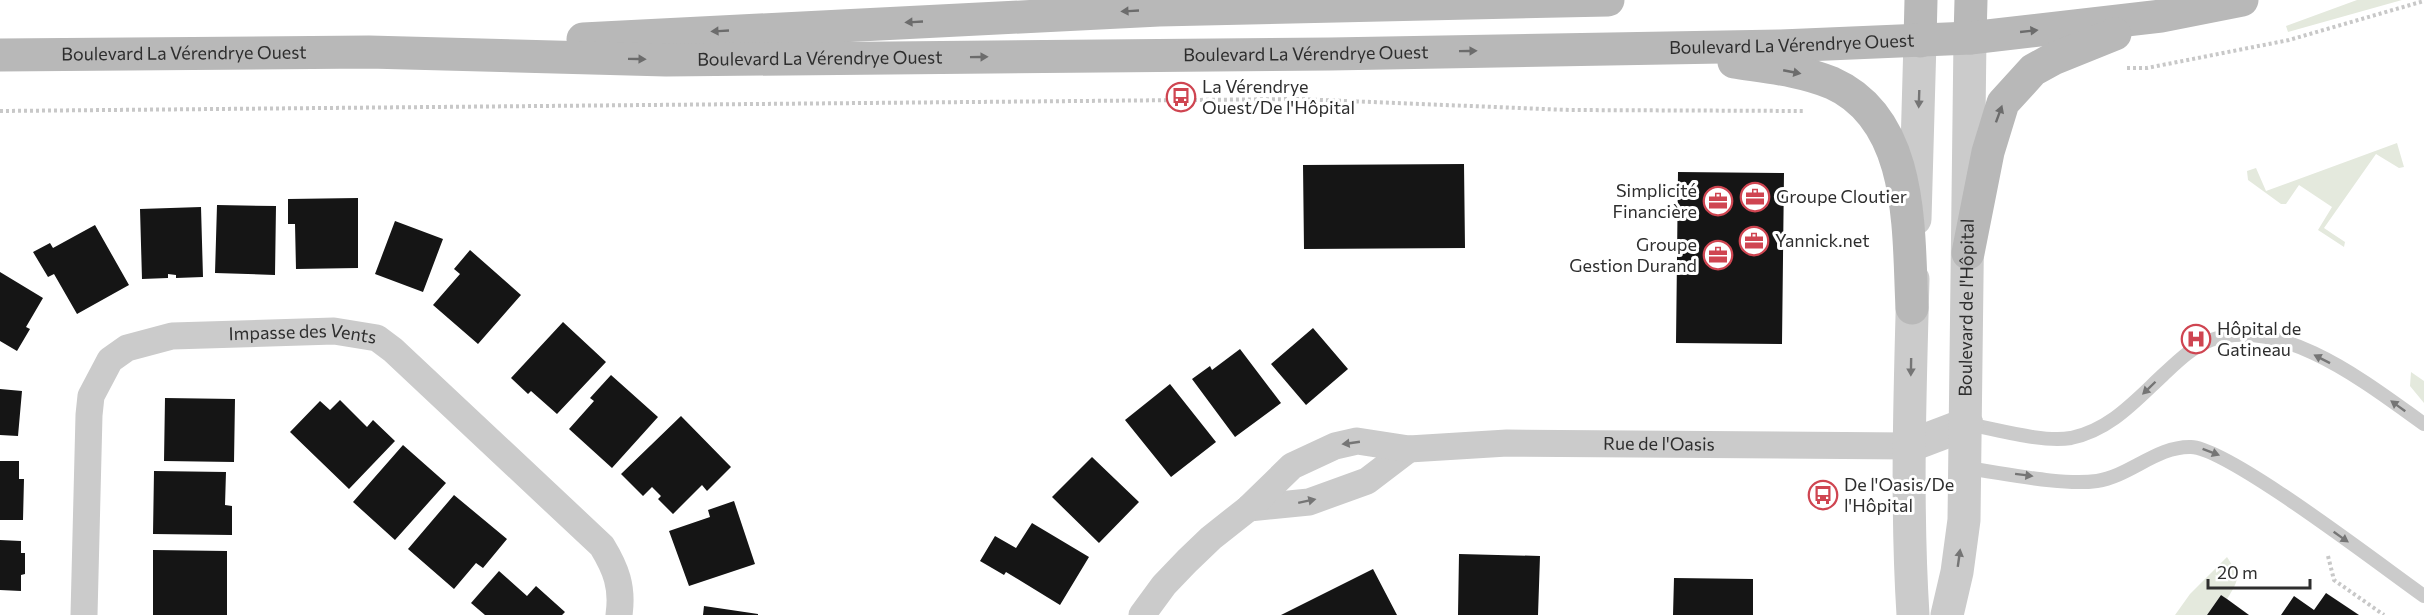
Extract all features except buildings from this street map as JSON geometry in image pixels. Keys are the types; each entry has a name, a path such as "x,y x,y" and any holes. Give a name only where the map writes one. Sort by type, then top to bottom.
{"main road":[{"name":"Boulevard La Vérendrye Ouest","path":"369,52 642,35 1159,10 1608,0"},
{"path":"1920,40 1921,0"},
{"name":"Boulevard de l'Hôpital","path":"1970,38 1971,0"},
{"name":"Boulevard La Vérendrye Ouest","path":"0,55 369,52 666,60 1652,48 1970,38 2160,16 2242,0"},
{"path":"1968,253 1995,122 2003,103 2016,86 2033,70 2053,59 2160,16"},
{"path":"1652,48 1813,76 1848,92 1874,117 1892,149 1901,176 1907,223 1912,308"}],"street":[{"name":"Boulevard de l'Hôpital","path":"1947,615 1961,545 1966,468 1970,38"},
{"path":"1913,615 1910,565 1910,446 1920,40"},
{"name":"Impasse des Vents","path":"84,615 89,415 91,396 110,360 128,348 172,336 334,331 377,338 393,350 602,546 615,567 621,585 619,615"},
{"path":"1910,446 1967,424"},
{"name":"Rue de l'Oasis","path":"1142,615 1164,585 1187,561 1211,538 1249,508 1292,466 1335,446 1357,441 1409,449 1507,443 1910,446"},
{"path":"1910,446 1966,468"},
{"path":"1249,508 1309,502 1367,481 1409,449"}],"lane":[{"path":"1967,424 2049,438 2084,435 2118,417 2195,347 2228,336 2247,334 2283,339 2335,365 2373,388 2424,424"},
{"path":"1966,468 2073,482 2098,481 2175,449 2191,447 2207,449 2222,456 2294,504 2424,596"}],"path":[{"path":"2117,68 2147,68 2289,40 2424,1"},
{"path":"0,111 1297,99 1569,110 1814,111"},
{"path":"2327,553 2334,580 2384,615"}],"shaded area":[{"path":"2357,0 2402,0 2288,32 2286,26"},
{"path":"2397,143 2404,167 2399,168 2376,154 2324,228 2345,242 2344,247 2318,230 2332,207 2299,185 2286,204 2281,204 2248,180 2247,171 2256,168 2266,191"},
{"path":"2411,372 2424,381 2424,403 2410,386"},
{"path":"2227,557 2237,578 2227,599 2221,595 2207,615 2175,615 2190,594"}],"place":[{"name":"La Vérendrye Ouest/De l'Hôpital","path":"1181,97"},
{"name":"Groupe Cloutier","path":"1755,197"},
{"name":"Simplicité Financière","path":"1718,201"},
{"name":"Yannick.net","path":"1754,241"},
{"name":"Groupe Gestion Durand","path":"1718,255"},
{"name":"Hôpital de Gatineau","path":"2196,339"},
{"name":"De l'Oasis/De l'Hôpital","path":"1823,495"}]}
